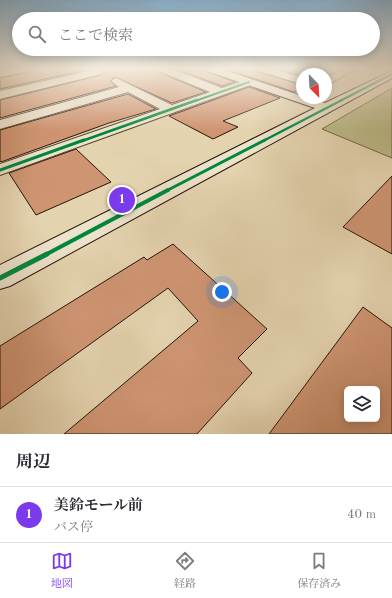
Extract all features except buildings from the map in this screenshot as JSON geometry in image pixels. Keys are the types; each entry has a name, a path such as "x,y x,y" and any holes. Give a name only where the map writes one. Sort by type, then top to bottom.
{"street":[{"path":"0,95 23,89"},
{"path":"0,125 125,89"},
{"path":"131,89 172,110"},
{"path":"215,89 222,92"},
{"path":"0,170 229,89"},
{"path":"270,89 326,108"},
{"path":"0,278 362,89"}],"shaded area":[{"path":"390,89 392,89 392,158 322,129"}],"cycle path":[{"path":"0,170 228,89"},
{"path":"0,278 363,89"}],"place":[{"name":"美鈴モール前","path":"122,200"}]}
